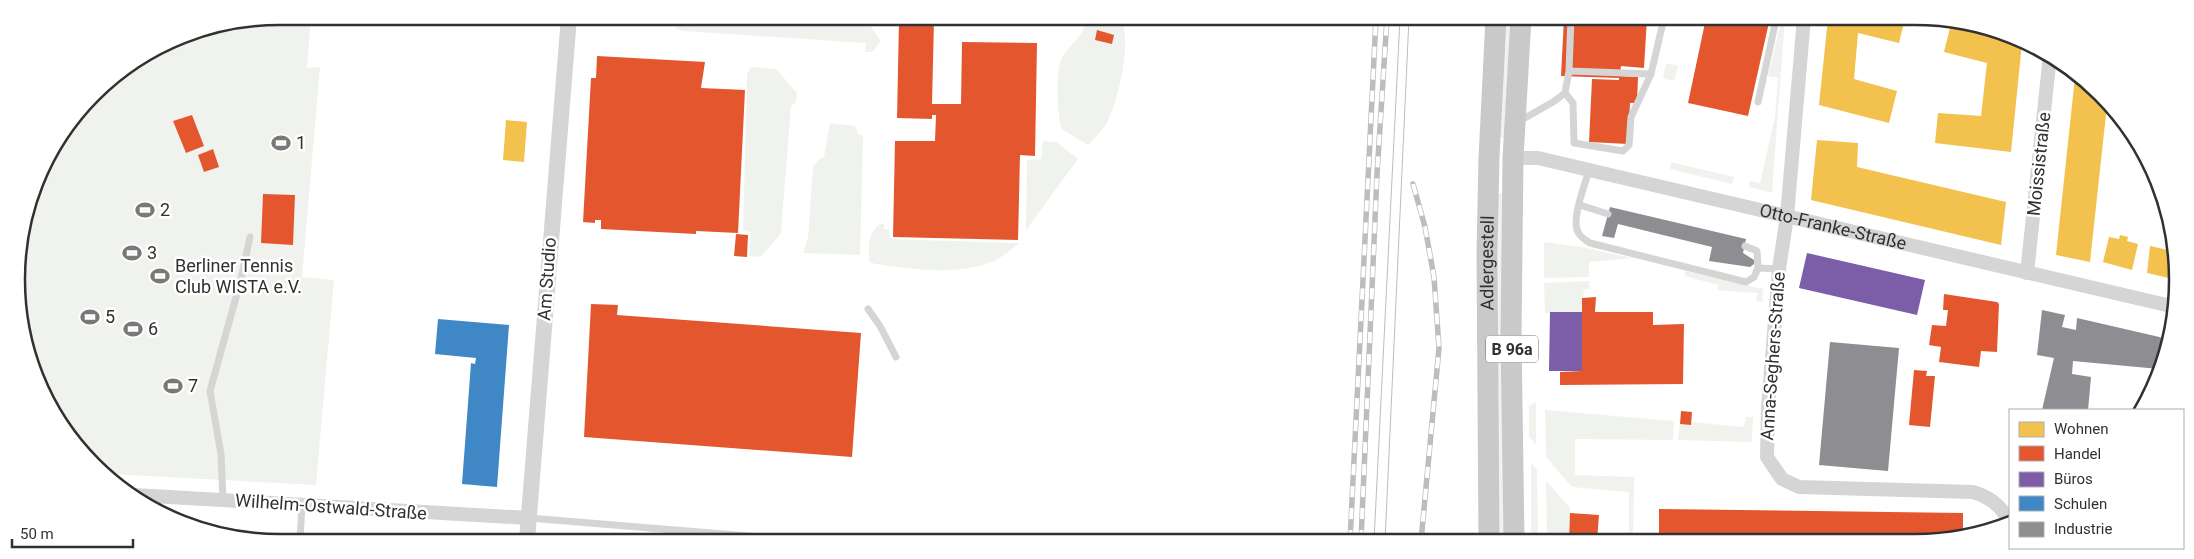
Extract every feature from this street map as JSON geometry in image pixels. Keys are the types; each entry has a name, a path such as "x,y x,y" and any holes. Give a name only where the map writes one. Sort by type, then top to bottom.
{"main road":[{"name":"Adlergestell","path":"1489,534 1487,377 1489,158 1496,25"},
{"name":"Adlergestell","path":"1514,534 1512,335 1514,158 1521,25"},
{"name":"Otto-Franke-Straße","path":"1489,158 1514,158"}],"street":[{"name":"Am Studio","path":"528,534 567,25"},
{"name":"Anna-Seghers-Straße","path":"1803,25 1787,216 1779,269 1768,408 1767,458 1777,473 1792,485 1973,492 1985,495 1996,503 2006,517"},
{"name":"Moissistraße","path":"2027,272 2049,64"},
{"name":"Otto-Franke-Straße","path":"1514,158 1538,158 2167,305"},
{"name":"Wilhelm-Ostwald-Straße","path":"145,496 529,518"}],"lane":[{"path":"1516,123 1565,93 1569,71 1571,25"},
{"path":"1565,93 1573,103 1574,143 1623,151 1629,145 1631,117 1651,74 1662,25"},
{"path":"1758,102 1775,25"},
{"path":"1569,71 1651,74"},
{"path":"1589,170 1576,217 1577,231 1590,243 1746,282 1754,277 1758,268 1757,251 1752,247 1745,246"},
{"path":"1580,205 1608,214"},
{"path":"224,500 220,454 210,391 241,279 250,236"},
{"path":"1758,268 1779,269"},
{"path":"868,309 880,326 896,357"},
{"path":"300,534 302,504"},
{"path":"529,518 723,534"}],"shaded area":[{"name":"Berliner Tennis Club WISTA e.V.","path":"310,25 307,68 320,67 302,277 334,280 316,485 116,474 88,447 59,407 44,377 27,313 25,280 30,230 44,182 68,138 88,112 112,88 152,59 182,44 246,27"},
{"path":"675,25 870,25 881,41 872,52 865,52 866,43 682,31 676,28"},
{"path":"1086,25 1123,25 1125,40 1123,69 1112,111 1106,124 1088,145 1062,129 1058,106 1060,63"},
{"path":"1505,25 1512,25 1506,138 1499,137"},
{"path":"1780,25 1784,25 1772,193 1749,187 1750,181 1760,183 1775,117 1778,78 1768,76"},
{"path":"1666,63 1678,66 1674,81 1663,78"},
{"path":"751,67 776,69 797,93 796,101 791,106 781,233 761,257 749,256 751,232 743,230 747,74"},
{"path":"830,123 855,126 858,134 863,136 860,255 803,253 808,238 813,167 818,160 824,157"},
{"path":"1043,141 1057,142 1078,159 1026,230 1027,160 1041,159"},
{"path":"1671,162 1734,177 1732,184 1670,169"},
{"path":"1498,193 1504,193 1506,534 1498,534"},
{"path":"884,223 884,229 889,229 890,239 1020,243 995,261 963,269 933,270 875,264 870,262 870,239 875,229"},
{"path":"1544,242 1587,248 1632,258 1589,262 1589,277 1544,278"},
{"path":"1685,271 1763,289 1762,302 1756,301 1757,293 1717,290 1718,285 1685,276"},
{"path":"1589,281 1590,289 1584,289 1582,312 1545,313 1544,283"},
{"path":"1536,402 1536,445 1529,436 1529,406"},
{"path":"1545,410 1674,421 1673,440 1575,439 1575,475 1634,477 1633,534 1618,534 1629,532 1629,492 1572,487 1546,457"},
{"path":"1746,417 1753,417 1752,442 1678,440 1680,424 1691,425 1691,422 1744,427"},
{"path":"1531,463 1537,470 1538,534 1531,534"},
{"path":"1546,481 1570,508 1569,534 1547,534"}],"building: Wohnen":[{"path":"1827,25 1903,25 1899,43 1858,33 1854,79 1897,91 1889,123 1819,105"},
{"path":"1950,27 1980,34 2021,48 2011,152 1935,143 1938,113 1981,116 1987,63 1944,52"},
{"path":"2074,82 2106,112 2090,262 2056,255"},
{"path":"506,120 527,122 524,162 503,160"},
{"path":"1817,140 1858,143 1857,167 2006,202 2001,245 1811,200"},
{"path":"2120,235 2128,237 2127,241 2138,244 2132,270 2103,262 2109,237 2119,239"},
{"path":"2150,246 2167,250 2169,278 2147,273"}],"building: Handel":[{"path":"899,25 934,25 932,104 961,104 962,42 1037,43 1035,156 1020,155 1018,240 893,237 895,141 935,141 936,115 932,115 932,119 897,118"},
{"path":"1564,25 1647,25 1644,68 1621,66 1620,76 1638,77 1637,103 1630,103 1628,144 1589,142 1592,79 1619,80 1619,78 1561,76"},
{"path":"1705,25 1768,25 1748,116 1688,103"},
{"path":"1097,30 1114,35 1112,44 1095,40"},
{"path":"597,56 705,62 701,88 745,90 738,233 696,231 696,234 601,229 601,220 595,220 595,223 583,222 591,78 596,78"},
{"path":"192,115 204,146 186,153 173,121"},
{"path":"213,149 219,167 204,172 198,155"},
{"path":"263,194 295,195 293,245 261,243"},
{"path":"736,234 748,235 747,257 734,256"},
{"path":"1944,294 1997,302 1999,304 1997,352 1981,351 1979,367 1939,362 1941,347 1929,345 1932,325 1946,326 1948,310 1943,310"},
{"path":"1596,297 1595,312 1653,312 1653,325 1684,324 1683,384 1560,385 1560,372 1582,371 1582,298"},
{"path":"591,304 618,305 617,315 861,333 852,457 584,437"},
{"path":"1914,370 1927,371 1926,376 1935,376 1930,427 1909,425"},
{"path":"1681,411 1692,412 1691,425 1680,424"},
{"path":"1659,509 1963,513 1963,529 1948,532 1915,534 1659,534"},
{"path":"1570,513 1599,515 1598,534 1569,534"}],"building: Büros":[{"path":"1807,253 1925,280 1917,315 1799,288"},
{"path":"1550,312 1582,312 1582,371 1549,371"}],"building: Schulen":[{"path":"438,319 509,325 497,487 462,484 471,363 475,364 476,358 435,354"}],"building: Industrie":[{"path":"1610,207 1746,239 1743,253 1754,260 1754,264 1750,267 1709,261 1712,247 1618,224 1614,238 1602,236"},
{"path":"2042,310 2065,315 2062,327 2076,330 2077,318 2162,338 2153,368 2073,361 2072,374 2091,377 2088,409 2042,409 2054,358 2037,355"},
{"path":"1830,342 1899,348 1888,471 1819,465"}],"tram line":[{"path":"1374,534 1400,25"},
{"path":"1385,534 1409,25"}],"railway":[{"path":"1350,534 1376,25"},
{"path":"1361,534 1377,174 1387,25"},
{"path":"1413,184 1425,227 1434,277 1439,348 1422,534"}],"place":[{"name":"1","path":"281,143"},
{"name":"2","path":"145,210"},
{"name":"3","path":"132,253"},
{"name":"Berliner Tennis Club WISTA e.V.","path":"160,276"},
{"name":"5","path":"90,317"},
{"name":"6","path":"133,329"},
{"name":"7","path":"173,386"}]}
